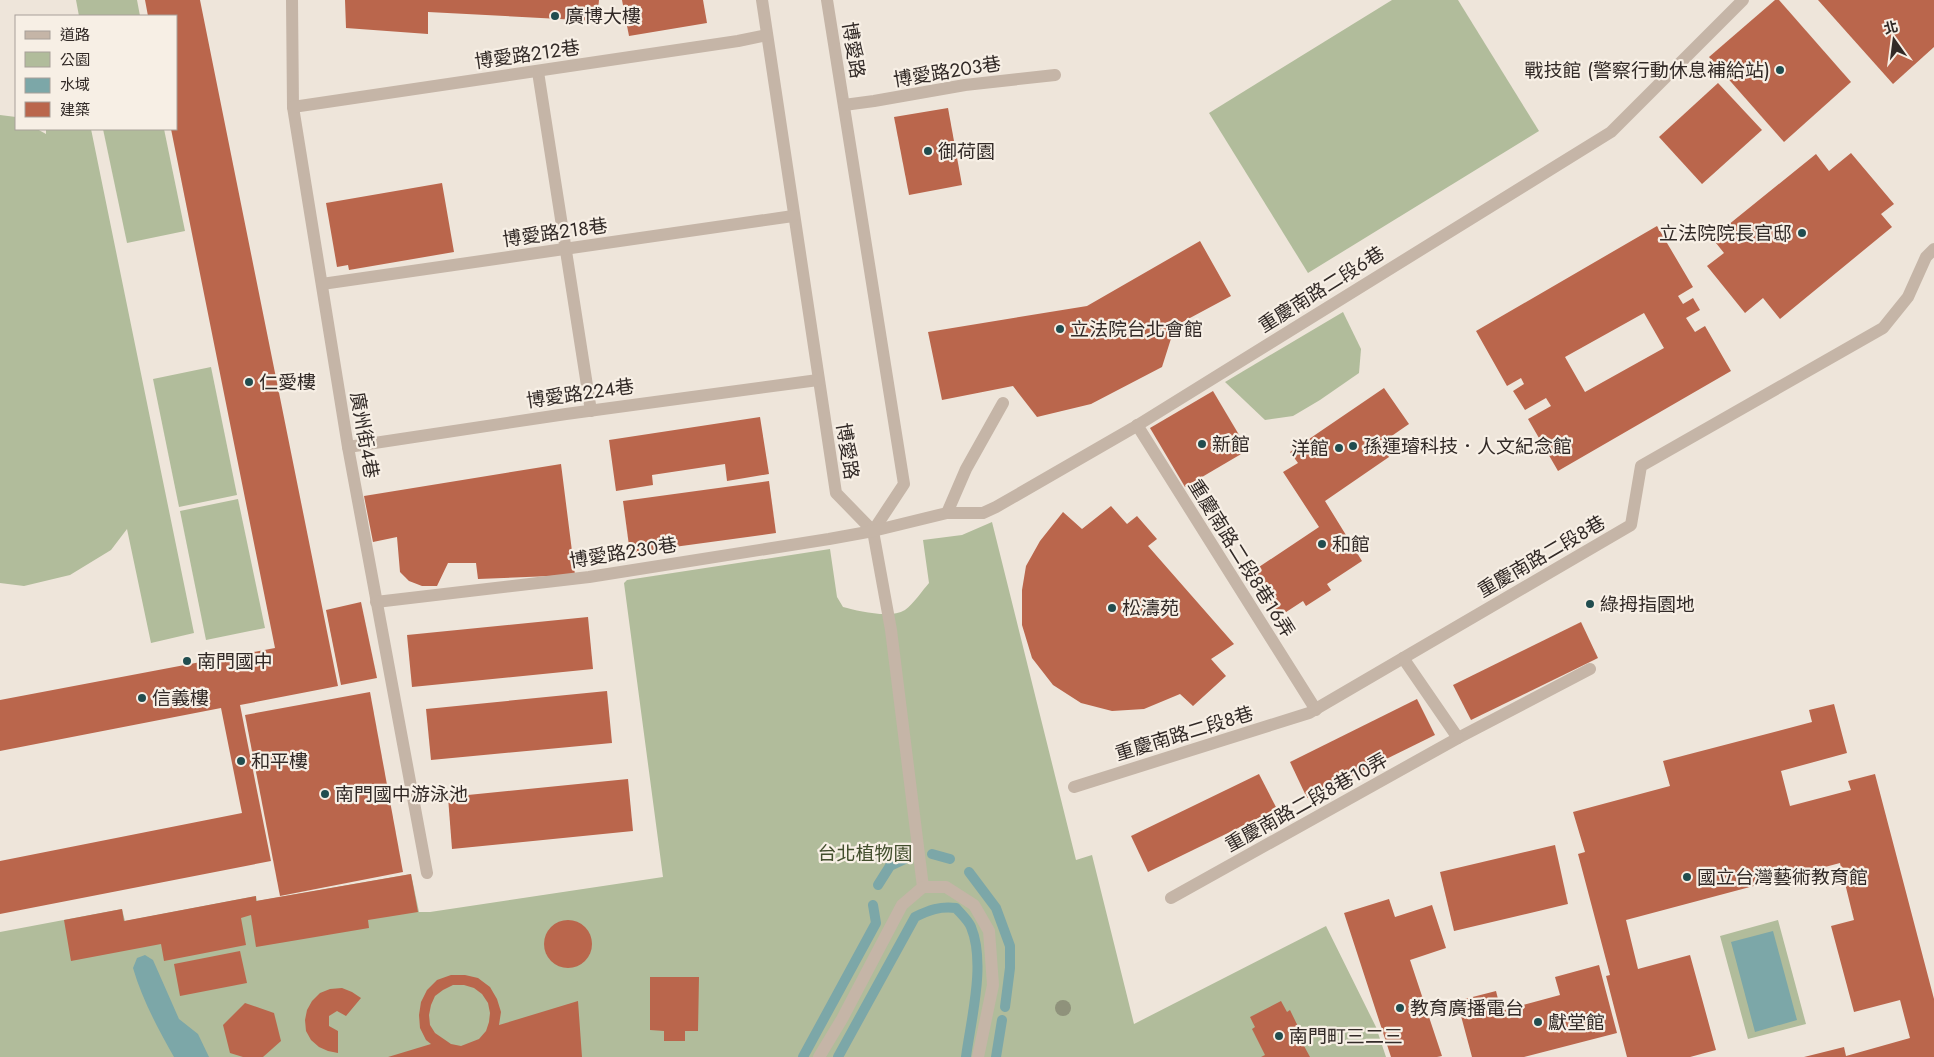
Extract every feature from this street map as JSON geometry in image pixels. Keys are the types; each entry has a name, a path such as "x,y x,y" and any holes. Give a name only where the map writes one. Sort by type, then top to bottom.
{"street":[{"name":"廣州街4巷","path":"292,0 293,107 348,446 427,873"},
{"name":"博愛路","path":"762,0 836,493 874,531 904,484 827,0"},
{"name":"重慶南路二段6巷","path":"874,531 948,513 983,513 1137,425 1611,132 1743,0"},
{"name":"博愛路212巷","path":"293,107 538,72 767,35"},
{"path":"538,72 591,411"},
{"name":"博愛路203巷","path":"844,105 965,85 1055,75"},
{"name":"博愛路218巷","path":"322,284 793,216"},
{"name":"重慶南路二段8巷","path":"1074,787 1316,710 1631,525 1641,466 1883,328 1908,297 1926,257 1934,249"},
{"name":"博愛路224巷","path":"348,446 818,380"},
{"path":"948,513 966,469 1003,403"},
{"name":"重慶南路二段8巷16弄","path":"1137,425 1316,710"},
{"path":"874,531 891,630 922,887"},
{"name":"博愛路230巷","path":"376,602 590,577 874,531"},
{"path":"1403,658 1458,738"},
{"name":"重慶南路二段8巷10弄","path":"1171,898 1458,738 1590,669"},
{"path":"819,1057 842,1019 902,905 922,887 946,887 967,900 974,905 989,931 993,985 978,1057"}],"green space":[{"path":"76,0 137,0 140,15 79,15"},
{"path":"1392,0 1458,0 1539,131 1308,273 1209,113"},
{"path":"0,115 15,117 15,130 39,130 46,134 46,130 91,130 194,633 151,643 127,529 111,550 70,575 24,586 0,583"},
{"path":"103,130 164,130 185,231 127,243"},
{"path":"1343,312 1361,349 1359,373 1320,400 1293,416 1265,420 1225,382"},
{"path":"211,367 237,495 179,507 153,379"},
{"path":"238,499 265,628 206,640 180,511"},
{"name":"台北植物園","path":"992,522 1076,860 1092,855 1134,1024 1326,926 1376,1027 1386,1057 0,1057 0,932 122,909 125,921 256,896 257,901 411,874 419,912 430,912 663,877 624,583 627,580 830,549 837,597 843,607 883,614 899,613 915,600 929,583 923,540 962,535"},
{"path":"1778,920 1806,1024 1748,1039 1720,936"}],"water":[{"path":"1773,931 1797,1020 1755,1032 1731,942"},
{"path":"145,955 153,960 179,1019 198,1034 209,1057 174,1057 151,1014 133,968 137,958"}],"building":[{"path":"145,0 200,0 338,686 240,705 271,861 0,914 0,861 242,813 221,708 0,751 0,700 275,648 171,130 178,130 178,15 148,15"},
{"name":"廣博大樓","path":"345,0 599,0 597,21 428,12 428,34 346,28"},
{"name":"廣博大樓","path":"622,0 703,0 707,23 629,36"},
{"name":"戰技館 (警察行動休息補給站)","path":"1775,0 1779,0 1851,82 1784,142 1709,57"},
{"path":"1818,0 1934,0 1934,47 1893,84"},
{"path":"1718,83 1762,130 1702,184 1659,137"},
{"name":"御荷園","path":"948,108 962,185 909,195 894,117"},
{"name":"立法院院長官邸","path":"1851,153 1894,204 1881,214 1892,227 1780,319 1763,298 1745,313 1707,266 1724,253 1712,238 1816,154 1829,171"},
{"path":"442,183 454,252 349,270 348,265 337,267 326,203"},
{"path":"1657,226 1693,287 1678,296 1683,304 1693,298 1700,310 1686,318 1695,332 1705,326 1731,371 1558,471 1528,419 1551,406 1546,398 1525,410 1513,391 1524,384 1521,378 1507,386 1476,331","holes":["1644,313 1664,348 1585,392 1565,357"]},
{"name":"立法院台北會館","path":"1200,241 1231,296 1175,326 1162,367 1091,404 1037,417 1013,386 942,400 928,332 1087,306"},
{"path":"1384,388 1409,424 1380,444 1389,457 1325,501 1362,561 1327,584 1331,590 1306,606 1303,601 1280,616 1250,573 1319,527 1283,472 1298,463 1290,452"},
{"name":"新館","path":"1213,391 1248,450 1185,487 1150,428"},
{"path":"760,417 769,474 727,481 725,464 652,475 653,485 616,491 609,440"},
{"path":"561,464 575,575 478,579 476,563 448,563 437,586 422,586 409,581 400,572 397,537 373,542 364,496"},
{"path":"769,481 776,533 630,553 623,501"},
{"name":"松濤苑","path":"1111,506 1127,524 1137,516 1157,539 1148,546 1234,644 1211,659 1226,676 1193,706 1180,694 1144,709 1112,711 1081,703 1053,685 1032,658 1022,625 1022,590 1026,566 1040,541 1063,512 1082,529"},
{"path":"361,602 377,678 341,685 326,610"},
{"path":"588,617 593,669 412,687 407,635"},
{"path":"1581,622 1598,658 1471,720 1453,685"},
{"path":"607,691 612,743 431,760 426,709"},
{"name":"南門國中游泳池","path":"370,692 403,872 280,896 245,715"},
{"path":"1417,699 1435,735 1307,798 1290,762"},
{"name":"國立台灣藝術教育館","path":"1834,704 1847,753 1781,771 1790,806 1851,790 1848,781 1875,774 1934,999 1934,1057 1804,1057 1844,1047 1846,1056 1910,1038 1900,1000 1854,1012 1831,926 1854,920 1840,863 1626,920 1638,969 1690,955 1716,1050 1690,1057 1627,1057 1606,976 1610,975 1578,854 1585,852 1573,812 1670,786 1663,761 1812,722 1809,710"},
{"path":"1259,774 1277,809 1148,872 1131,836"},
{"path":"628,779 633,831 452,849 448,797"},
{"path":"1555,845 1568,904 1454,931 1440,872"},
{"path":"411,874 418,912 368,920 369,928 256,947 251,915 241,918 246,945 164,961 161,944 71,961 64,920 122,909 124,921 256,896 256,901"},
{"name":"教育廣播電台","path":"1389,899 1395,917 1432,905 1446,948 1410,960 1442,1056 1391,1057 1344,913"},
{"path":"563,920 573,920 582,924 588,930 592,944 588,958 582,964 573,968 563,968 554,964 548,958 544,949 544,939 548,930 554,924"},
{"path":"240,951 247,983 180,996 174,964"},
{"name":"獻堂館","path":"1599,965 1617,1033 1524,1057 1472,1057 1457,1001 1496,991 1501,1011 1560,995 1555,977"},
{"path":"451,975 465,975 478,978 490,987 497,999 501,1012 499,1025 578,1001 582,1057 388,1057 431,1044 426,1040 420,1028 419,1015 421,1002 427,990 437,980","holes":["453,985 464,985 474,988 482,994 488,1003 490,1013 486,1031 479,1039 461,1046 451,1044 435,1033 430,1025 429,1015 435,996"]},
{"path":"650,977 699,977 698,1031 685,1031 685,1041 664,1041 664,1031 650,1030"},
{"path":"342,988 361,998 346,1016 337,1011 329,1016 329,1026 338,1031 338,1053 319,1047 311,1040 306,1031 305,1020 307,1010 312,1001 320,993 330,989"},
{"name":"南門町三二三","path":"1281,1001 1287,1012 1290,1010 1306,1043 1303,1044 1310,1057 1261,1057 1265,1055 1252,1029 1255,1027 1250,1017"},
{"path":"245,1003 274,1013 281,1041 263,1057 243,1057 230,1053 223,1025"}],"waterway":[{"path":"932,854 950,859"},
{"path":"878,885 890,866 907,858"},
{"path":"969,872 996,908 1010,946 1010,968 1005,1007"},
{"path":"803,1057 876,923 873,905"},
{"path":"838,1057 915,917 925,912 945,908 956,908 970,924 975,941 977,957 976,991 966,1057"},
{"path":"996,1057 1002,1020"}],"place":[{"name":"廣博大樓","path":"555,16"},
{"name":"戰技館 (警察行動休息補給站)","path":"1780,70"},
{"name":"御荷園","path":"928,151"},
{"name":"立法院院長官邸","path":"1802,233"},
{"name":"立法院台北會館","path":"1060,329"},
{"name":"仁愛樓","path":"249,382"},
{"name":"新館","path":"1202,444"},
{"name":"孫運璿科技．人文紀念館","path":"1353,446"},
{"name":"洋館","path":"1339,448"},
{"name":"和館","path":"1322,544"},
{"name":"綠拇指園地","path":"1590,604"},
{"name":"松濤苑","path":"1112,608"},
{"name":"南門國中","path":"187,661"},
{"name":"信義樓","path":"142,698"},
{"name":"和平樓","path":"241,761"},
{"name":"南門國中游泳池","path":"325,794"},
{"name":"國立台灣藝術教育館","path":"1687,877"},
{"name":"教育廣播電台","path":"1400,1008"},
{"name":"獻堂館","path":"1538,1022"},
{"name":"南門町三二三","path":"1279,1036"}]}
